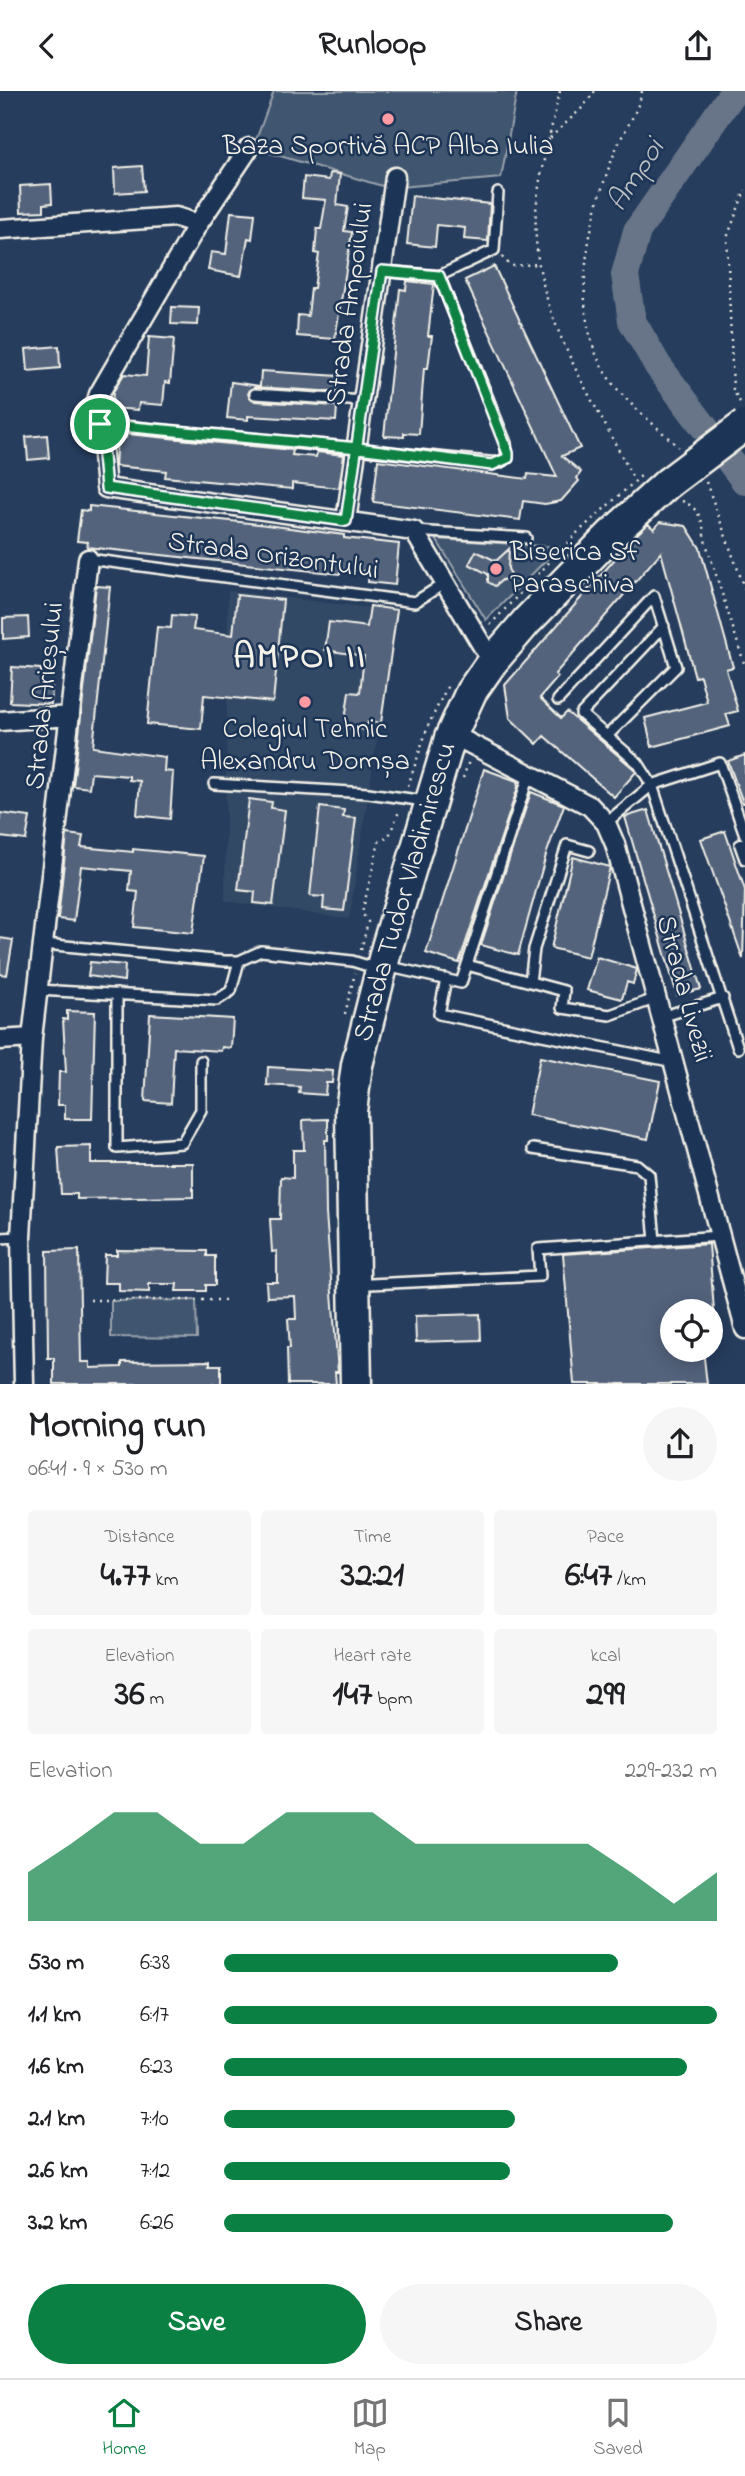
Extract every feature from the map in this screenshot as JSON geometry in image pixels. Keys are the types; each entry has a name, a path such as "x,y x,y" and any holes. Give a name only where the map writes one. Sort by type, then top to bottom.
{"main road":[{"path":"673,492 745,425"},
{"path":"673,492 745,442"},
{"name":"Strada Tudor Vladimirescu","path":"373,1384 369,1090 388,969 430,802 459,716 492,662 574,572 673,492"},
{"name":"Strada Tudor Vladimirescu","path":"356,1384 351,1111 360,1046 470,743 484,697 538,628 673,492"}],"street":[{"path":"100,424 93,414 99,394 198,224 250,148"},
{"name":"Strada Ampoiului","path":"346,521 395,177"},
{"path":"0,229 176,217 198,224"},
{"name":"Strada Orizontului","path":"100,424 106,488 414,531 492,662"},
{"name":"Strada Arieșului","path":"24,1384 22,1237 32,1038 88,559"},
{"path":"0,721 70,716"},
{"name":"Strada Livezii","path":"470,743 590,806 606,823 615,844 664,1016 745,1329"},
{"path":"0,1040 32,1038"}],"lane":[{"path":"382,271 439,276 494,250 498,193"},
{"path":"100,424 358,448 492,465 508,458 506,443 439,276"},
{"path":"256,394 364,401"},
{"name":"Strada Orizontului","path":"414,531 526,538"},
{"name":"Strada Orizontului","path":"88,559 415,603 445,583"},
{"path":"558,700 654,596 676,667 607,736"},
{"path":"664,626 581,714 638,763 652,785 738,1048"},
{"path":"606,823 652,785 720,763 745,835"},
{"path":"44,944 239,961 261,951 352,961 461,983 529,775"},
{"path":"214,785 368,793 430,802"},
{"path":"745,843 740,845 745,859"},
{"path":"530,982 534,949 567,845 589,851"},
{"path":"38,990 217,1000 231,991 239,961"},
{"path":"467,965 564,991 562,1008 610,1015 658,997"},
{"path":"446,979 439,1014 676,1063"},
{"path":"117,994 117,1148 182,1143 201,1110 201,1061"},
{"path":"664,1016 723,998"},
{"path":"733,1031 745,1027"},
{"path":"533,1149 637,1165 649,1175 654,1241"},
{"path":"370,1284 540,1276 538,1249 720,1236"},
{"path":"0,1238 22,1237"}],"path":[{"path":"560,91 537,202 537,264 550,310 568,356 633,480"},
{"path":"550,138 583,107 595,91"},
{"path":"642,91 636,112 614,152 595,210 586,257 584,293 587,319 597,352 612,382 684,453"},
{"path":"745,190 727,238 727,270 733,390 745,411"},
{"path":"494,250 511,266 537,264"},
{"path":"704,477 745,589"},
{"path":"673,492 690,504 704,522 704,537 745,666"},
{"path":"461,783 470,743"},
{"path":"90,1300 227,1300"}],"shaded area":[{"name":"Baza Sportivă ACP Alba Iulia","path":"274,91 517,91 501,178 389,188 253,148"},
{"path":"436,539 559,547 486,620"},
{"name":"Colegiul Tehnic Alexandru Domșa","path":"228,591 397,611 349,919 225,901"},
{"path":"196,1300 197,1338 111,1337 111,1301"}],"building":[{"path":"142,166 144,191 115,193 114,168"},
{"path":"330,173 340,174 337,205 348,207 344,231 352,232 335,339 297,336 298,315 308,316 311,288 314,288 319,254 315,253 317,229 321,229 326,200 302,198 304,177 329,180"},
{"path":"51,184 52,203 44,204 44,211 21,212 20,186"},
{"path":"412,196 490,204 488,241 464,239 465,228 437,225 435,247 407,244"},
{"path":"231,212 255,214 252,239 248,238 241,276 208,270 211,252 226,254"},
{"path":"494,266 580,448 562,456 581,472 577,478 579,481 561,501 545,504 523,501 520,520 373,502 378,460 527,479 528,474 557,477 465,280"},
{"path":"407,281 434,284 428,336 432,336 428,368 424,368 419,434 404,433 404,437 384,436 400,289 406,290"},
{"path":"172,307 199,308 198,325 171,324"},
{"path":"149,337 174,339 170,383 165,382 163,405 139,403 138,410 112,408 113,392 124,374 146,376"},
{"path":"59,346 60,368 28,371 26,349"},
{"path":"261,371 339,376 337,392 255,387 248,394 255,401 337,406 336,421 248,416 248,420 227,418 231,382 260,386"},
{"path":"127,434 293,450 292,455 316,457 317,452 344,455 339,488 292,483 292,489 165,477 166,471 115,466 117,437 126,438"},
{"path":"47,435 49,458 28,460 26,437"},
{"path":"89,506 259,524 399,544 395,585 368,582 369,572 340,569 340,574 87,547 88,542 77,541 81,510 89,511"},
{"path":"660,522 686,526 700,548 733,667 726,669 738,711 726,714 730,726 652,747 645,718 707,702 700,676 695,677 661,552 555,674 558,677 540,698 561,718 567,712 636,772 614,797 544,736 537,744 510,718 505,685 634,537 648,524 654,529"},
{"path":"509,549 508,569 513,578 502,580 495,586 488,582 488,574 469,564 476,551 496,561"},
{"path":"96,586 110,587 93,747 165,757 164,771 173,772 170,819 137,815 140,781 129,780 129,776 91,773 89,788 73,786"},
{"path":"237,595 283,600 273,702 204,695 201,729 147,724 157,627 171,628 172,615 195,617 193,630 233,635"},
{"path":"370,606 397,610 381,723 368,722 366,730 344,727 349,692 360,693 364,656 325,650 329,622 367,627"},
{"path":"28,617 29,637 3,639 3,618"},
{"path":"12,667 41,669 41,686 52,687 51,704 10,702"},
{"path":"745,755 745,803 743,803 728,761"},
{"path":"484,769 517,781 518,787 459,963 426,953"},
{"path":"531,792 564,805 546,855 518,955 481,945"},
{"path":"249,799 272,802 271,808 285,810 273,905 254,903 255,892 238,890"},
{"path":"320,807 344,810 343,817 356,818 344,911 323,909 324,897 310,896"},
{"path":"648,810 701,989 677,995 625,817"},
{"path":"0,813 30,817 26,840 0,837"},
{"path":"725,831 745,890 743,959 701,839"},
{"path":"67,834 83,836 81,847 204,856 193,933 134,927 138,892 129,891 131,871 81,866 74,921 58,919"},
{"path":"573,857 610,867 588,957 551,948"},
{"path":"0,938 13,940 7,975 0,974"},
{"path":"597,957 637,969 633,984 627,982 622,999 587,990"},
{"path":"90,962 125,965 124,981 88,976"},
{"path":"67,1011 95,1012 92,1119 65,1119 65,1105 58,1105 59,1072 66,1072 63,1019 67,1020"},
{"path":"150,1014 233,1019 231,1048 222,1047 221,1051 174,1048 171,1103 145,1101"},
{"path":"540,1057 660,1081 648,1139 528,1115"},
{"path":"268,1067 333,1071 332,1083 326,1083 325,1095 299,1093 300,1087 267,1085"},
{"path":"328,1119 328,1140 325,1140 326,1213 338,1372 335,1372 336,1384 288,1384 288,1319 296,1319 295,1296 267,1297 266,1282 277,1282 277,1251 272,1252 270,1219 280,1219 281,1177 293,1178 293,1150 304,1150 303,1120"},
{"path":"91,1146 91,1163 193,1163 193,1197 77,1199 77,1194 61,1194 58,1147"},
{"path":"709,1244 713,1299 660,1299 660,1362 704,1362 707,1384 574,1384 563,1254"},
{"path":"79,1250 81,1362 90,1362 90,1368 122,1367 122,1362 210,1361 210,1365 221,1365 221,1384 54,1384 54,1358 48,1358 47,1251"},
{"path":"117,1250 207,1251 207,1256 215,1256 215,1285 206,1285 206,1291 176,1291 177,1284 149,1284 149,1292 119,1291 119,1283 104,1283 105,1255 117,1255"},
{"path":"480,1314 481,1340 416,1342 415,1316"}],"waterway":[{"name":"Ampoi","path":"734,91 637,231 625,275 632,321 658,366 745,481"}],"place":[{"name":"Baza Sportivă ACP Alba Iulia","path":"388,119"},
{"name":"Biserica Sf Paraschiva","path":"496,569"},
{"name":"Colegiul Tehnic Alexandru Domșa","path":"305,702"}],"district":[{"name":"AMPOI II","path":"300,658"}],"route":[{"path":"100,424 106,488 346,521 358,448 382,271 439,276 506,443 508,458 492,465 358,448 100,424"}]}
